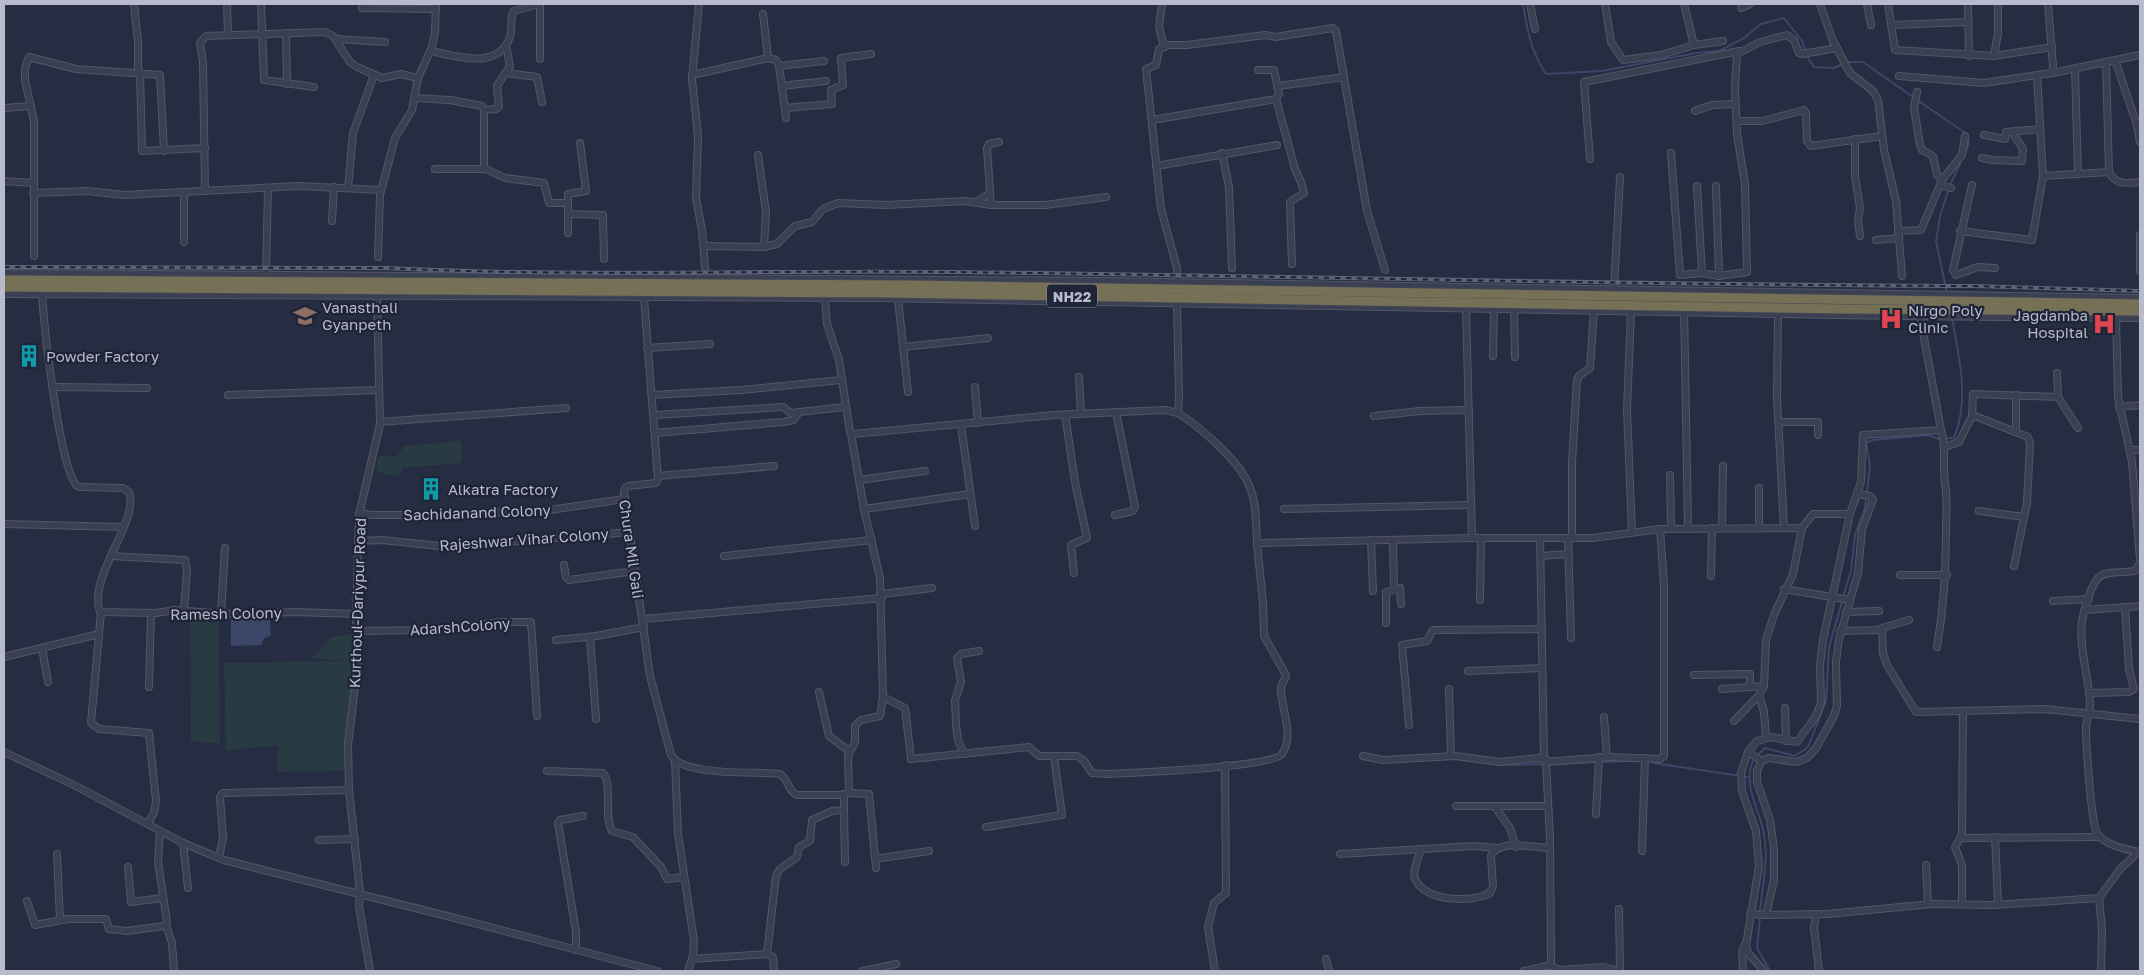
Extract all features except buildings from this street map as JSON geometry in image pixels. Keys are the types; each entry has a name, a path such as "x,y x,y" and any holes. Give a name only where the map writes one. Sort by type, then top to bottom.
{"highway":[{"name":"NH22","path":"5,275 910,285 2140,304"},
{"name":"NH22","path":"5,292 886,293 1845,309 2140,311"}],"street":[{"path":"134,4 138,41 141,149 144,152 205,148"},
{"path":"227,4 228,34"},
{"path":"261,4 264,80 314,87"},
{"path":"431,51 482,60 490,57 506,44 511,33 512,12 517,9 540,4 540,59"},
{"path":"699,4 692,75 698,136 696,197 704,246 706,278"},
{"path":"1162,4 1159,28 1164,47"},
{"path":"1530,4 1535,29"},
{"path":"1605,4 1609,37 1613,47 1623,60 1661,54 1694,45 1723,40"},
{"path":"1684,4 1694,45"},
{"path":"1741,8 1750,4"},
{"path":"1820,4 1837,48 1850,73 1876,96 1882,136 1896,201 1902,276"},
{"path":"1867,4 1871,25"},
{"path":"1888,4 1895,50 1969,56 1994,56 2052,47"},
{"path":"1968,4 1969,56"},
{"path":"1994,56 1998,33 1998,4"},
{"path":"2048,4 2052,47 2052,73"},
{"path":"362,8 436,6 435,32 431,51 418,78 412,110 395,138 381,190 378,209 378,257"},
{"path":"764,14 768,58"},
{"path":"1892,25 1968,22"},
{"path":"1178,283 1177,268 1162,219 1146,70 1156,65 1158,51 1164,47 1265,35 1275,37 1334,28 1368,218 1384,270"},
{"path":"286,32 287,84"},
{"path":"205,191 203,62 200,43 206,36 325,32 336,40 352,64 386,78 400,74 418,78"},
{"path":"1590,159 1584,82 1739,52 1766,40 1787,35 1794,40 1799,53 1802,54 1813,54 1837,48"},
{"path":"336,40 385,42"},
{"path":"415,98 450,100 478,105 484,110 498,108 497,86 506,73 510,62 506,44"},
{"path":"1671,152 1680,275 1702,268 1719,276 1747,272 1745,184 1735,104 1735,61 1739,52"},
{"path":"785,108 832,104 831,90 843,85 841,58 871,54"},
{"path":"1899,76 1984,83 2075,70 2140,55"},
{"path":"34,256 34,133 31,106 25,80 25,68 30,57 76,69 159,74 162,77 164,151"},
{"path":"692,75 768,58 776,60 779,66 786,118"},
{"path":"2115,60 2137,126 2140,142"},
{"path":"779,66 824,61"},
{"path":"2106,62 2109,172 2116,182 2140,182"},
{"path":"1152,120 1276,100 1280,94 1273,69 1258,70"},
{"path":"2075,70 2078,174"},
{"path":"506,73 537,77 542,102"},
{"path":"348,188 353,133 374,74"},
{"path":"1960,231 2032,240 2043,176 2037,75"},
{"path":"1278,86 1344,76"},
{"path":"782,86 826,81"},
{"path":"1916,96 1916,120 1921,148 1933,156 1936,175 1944,185"},
{"path":"1276,100 1295,169 1304,193 1290,202 1292,264"},
{"path":"1694,111 1712,105 1735,104"},
{"path":"4,108 31,106"},
{"path":"484,110 485,168"},
{"path":"1736,121 1762,121 1804,110 1806,113 1809,145 1817,147 1854,139 1882,136"},
{"path":"1984,135 2005,139 2006,132 2040,130"},
{"path":"1982,158 2022,161 2024,149 2012,132"},
{"path":"1876,240 1920,230 1962,155 1965,136"},
{"path":"1854,139 1855,176 1860,208 1858,224 1860,236"},
{"path":"568,233 568,194 586,191 580,142"},
{"path":"991,205 987,146 1000,142"},
{"path":"1156,166 1222,153 1277,145"},
{"path":"1222,153 1229,187 1232,268"},
{"path":"758,155 766,212 764,247"},
{"path":"435,169 485,168 505,178 545,184 548,203 568,203"},
{"path":"2043,176 2109,172"},
{"path":"1614,288 1620,177"},
{"path":"4,181 33,183"},
{"path":"1972,185 1952,268 1956,275 1978,267 1995,268"},
{"path":"1697,186 1702,268"},
{"path":"1716,186 1719,276"},
{"path":"332,221 334,187"},
{"path":"33,193 88,191 124,195 268,188 334,187 381,190"},
{"path":"266,275 268,188"},
{"path":"184,193 184,242"},
{"path":"976,202 990,193"},
{"path":"704,246 764,247 780,242 795,226 812,222 822,209 832,204 976,202 991,205 1054,205 1106,197"},
{"path":"568,214 603,215 604,259"},
{"path":"2140,235 2140,271"},
{"path":"2140,298 1935,296 1614,288 794,278 5,275 5,292 42,294 898,299 1778,314 2140,318"},
{"path":"336,275 336,295"},
{"path":"624,298 625,277"},
{"path":"794,278 794,299"},
{"path":"1207,284 1207,304"},
{"path":"1494,287 1494,356"},
{"path":"1683,291 1688,528"},
{"path":"42,294 62,446 73,480 77,486 81,487 123,488 129,492 129,510 102,580 91,723 99,729 149,733 156,801 154,812 148,824"},
{"name":"Kurthoul-Dariypur Road","path":"370,971 359,910 360,893 349,790 348,745 358,660 356,614 359,513 380,422 377,295"},
{"path":"1909,295 1909,316"},
{"path":"644,298 658,476 774,466"},
{"path":"826,299 827,324 839,360 844,407 851,434 864,510 872,540 882,596 883,697 880,716 857,723 855,742 849,752 844,810 845,862"},
{"path":"898,299 908,392"},
{"path":"1176,304 1178,413"},
{"path":"1466,308 1472,538"},
{"path":"1514,309 1515,357"},
{"path":"1571,638 1569,554 1577,374 1590,370 1594,310"},
{"path":"1631,311 1627,410 1632,532"},
{"path":"1778,314 1779,422 1784,528"},
{"path":"1920,316 1945,446 1944,481 1948,496 1947,575 1937,647"},
{"path":"2116,318 2119,407 2137,472 2140,559"},
{"path":"903,347 988,338"},
{"path":"647,348 710,344"},
{"path":"2057,374 2058,397 2078,428"},
{"path":"1079,377 1081,414"},
{"path":"652,395 741,390 841,380"},
{"path":"54,387 147,388"},
{"path":"975,387 978,423"},
{"path":"228,395 379,390"},
{"path":"1945,446 1959,442 1972,417 1973,394 2058,397"},
{"path":"2016,395 2016,432"},
{"path":"2119,407 2140,405"},
{"path":"654,415 784,407 791,413 844,407"},
{"path":"380,422 566,408"},
{"path":"851,434 1065,414 1165,410 1178,413 1192,422 1240,468 1249,484 1252,495 1263,603 1264,636 1286,675 1281,690 1286,719 1286,739 1283,752 1279,757 1250,765 1098,774 1090,771 1084,761 1077,756 1054,757 1033,752 1029,747 910,758 905,708 883,697"},
{"path":"1374,416 1412,412 1470,410"},
{"path":"655,433 783,422 794,420 799,412"},
{"path":"1115,515 1135,508 1116,412"},
{"path":"1065,414 1075,482 1087,538 1071,546 1074,573"},
{"path":"1972,417 1982,417 2028,437 2028,488 2014,566"},
{"path":"1779,422 1818,422 1818,435"},
{"path":"960,425 975,526"},
{"path":"1764,971 1748,953 1747,941 1759,874 1758,849 1756,831 1742,791 1740,775 1749,753 1757,741 1766,737 1794,743 1800,740 1820,709 1821,652 1850,514 1863,494 1863,435 1942,432"},
{"path":"2130,450 2140,450"},
{"path":"1722,528 1723,466"},
{"path":"859,480 925,471"},
{"path":"1670,475 1671,528"},
{"name":"Chura Mil Gali","path":"658,476 656,482 626,487 624,499 653,691 675,769 678,834 694,940 692,959 688,971"},
{"path":"1759,488 1759,528"},
{"path":"864,510 970,494"},
{"path":"1749,753 1761,760 1772,758 1800,762 1807,758 1816,748 1836,710 1836,662 1840,631 1859,565 1862,529 1872,502 1863,494"},
{"name":"Sachidanand Colony","path":"359,513 406,515 543,510 624,499"},
{"path":"1284,509 1471,505"},
{"path":"1979,512 2024,517"},
{"path":"1734,721 1759,695 1764,686 1766,640 1784,589 1793,574 1802,528 1813,514 1850,514"},
{"path":"4,524 123,527"},
{"path":"1257,543 1472,538 1592,538 1671,528 1802,528"},
{"path":"1712,528 1712,576"},
{"path":"1363,756 1383,760 1451,756 1500,762 1546,762 1599,757 1660,759 1664,755 1664,585 1660,529"},
{"name":"Rajeshwar Vihar Colony","path":"358,541 382,540 449,547 630,532"},
{"path":"1480,600 1481,538"},
{"path":"1540,538 1542,668 1550,848 1552,965 1554,968 1560,970 1604,967 1620,971 1619,909"},
{"path":"724,556 872,540"},
{"path":"1371,540 1373,591"},
{"path":"1392,540 1394,589"},
{"path":"221,614 225,548"},
{"path":"1541,556 1569,554"},
{"path":"111,556 185,560 187,570 184,611"},
{"path":"2139,852 2110,843 2100,836 2096,829 2091,806 2086,730 2091,703 2082,646 2085,610 2101,576 2134,571 2140,563"},
{"path":"564,565 566,578 569,580 635,571"},
{"path":"1900,575 1947,575"},
{"path":"556,640 590,637 644,623 882,596 932,588"},
{"path":"1386,624 1386,593 1394,589 1400,589 1401,604"},
{"path":"1784,589 1850,600"},
{"path":"2053,601 2089,599"},
{"path":"2085,610 2140,606"},
{"path":"2089,693 2129,692 2134,689 2129,669 2125,607"},
{"name":"Ramesh Colony","path":"100,611 151,614 184,611 221,614 296,612 356,614"},
{"path":"1846,612 1879,611"},
{"path":"149,687 151,614"},
{"path":"1840,631 1882,630 1890,624 1909,620"},
{"name":"AdarshColony","path":"356,631 429,630 502,622 530,622 537,716"},
{"path":"1410,725 1402,645 1427,641 1433,630 1542,629"},
{"path":"1882,630 1885,659 1913,710 1919,712 2024,709 2062,710 2140,719"},
{"path":"4,657 99,634"},
{"path":"590,637 596,719"},
{"path":"42,648 48,682"},
{"path":"964,754 958,740 956,725 955,700 961,682 956,658 961,654 980,652"},
{"path":"1468,671 1542,668"},
{"path":"1694,675 1750,674 1750,688"},
{"path":"1722,689 1764,686"},
{"path":"1449,689 1451,756"},
{"path":"819,692 829,736 849,752"},
{"path":"1759,695 1764,712 1766,737"},
{"path":"1785,708 1786,741"},
{"path":"1962,904 1962,865 1955,847 1960,838 1964,711"},
{"path":"1604,717 1607,757"},
{"path":"4,752 74,784 183,843 218,858 268,872 360,893 653,971"},
{"path":"672,755 711,771 780,774 785,778 792,793 797,795 869,794 876,868"},
{"path":"986,826 1062,815 1054,757"},
{"path":"1596,814 1599,757"},
{"path":"1642,851 1645,758"},
{"path":"1761,760 1756,777 1771,826 1775,857 1774,880 1765,916"},
{"path":"1214,971 1208,932 1214,903 1226,893 1225,766"},
{"path":"547,771 603,773 607,780 608,819 612,831 633,837 661,867 667,879 684,877"},
{"path":"218,858 223,838 220,797 222,793 349,790"},
{"path":"1456,806 1548,806"},
{"path":"1496,807 1510,828 1516,847"},
{"path":"767,954 776,876 780,869 797,857 799,847 810,841 813,820 832,811 844,810"},
{"path":"576,950 576,932 558,823 560,820 583,816"},
{"path":"160,831 158,862 166,924 172,943 174,971"},
{"path":"1960,838 2100,836"},
{"path":"319,840 355,838"},
{"path":"1994,838 1998,904"},
{"path":"183,843 188,888"},
{"path":"1340,854 1473,846 1550,848"},
{"path":"1421,849 1415,872 1416,880 1435,896 1451,899 1480,896 1492,892 1490,856 1498,848"},
{"path":"875,860 929,851"},
{"path":"2101,971 2102,930 2099,898 2121,868 2139,852"},
{"path":"57,854 60,920"},
{"path":"1926,865 1928,904"},
{"path":"128,868 131,902 164,898"},
{"path":"1751,914 1765,916 1816,914 1928,904 1998,904 2099,898"},
{"path":"28,901 35,925 60,920 105,919 109,929 121,931 166,924"},
{"path":"1816,914 1814,928 1819,971"},
{"path":"1743,971 1742,952 1747,941"},
{"path":"692,959 767,954 773,957 774,971"},
{"path":"1326,959 1329,971"},
{"path":"863,971 896,964"},
{"path":"1524,971 1552,965"}],"shaded area":[{"path":"461,441 461,463 403,468 399,476 385,475 376,469 379,456 397,456 404,446"},
{"path":"190,621 219,622 220,744 191,741"},
{"path":"353,634 355,661 350,771 278,772 278,745 226,751 224,663 346,661 312,658 331,637"}],"water":[{"path":"231,620 270,620 271,636 264,638 261,645 231,646"}],"waterway":[{"path":"1523,4 1533,49 1546,74 1602,71 1696,53 1719,51 1744,38 1761,24 1784,18 1802,41 1808,58 1814,67 1834,68 1843,64"},
{"path":"1847,62 1863,62 1913,97"},
{"path":"1917,100 1967,134 1969,144 1950,185 1940,216 1936,242 1947,293"},
{"path":"1867,493 1870,466 1866,443 1873,440 1929,435 1939,439 1954,438 1959,424 1962,378 1952,318"},
{"path":"1843,597 1851,571 1855,535 1865,508 1866,497"},
{"path":"1757,756 1765,748 1795,756 1808,747 1826,701 1829,647 1842,602"},
{"path":"1754,759 1751,767 1750,785 1763,829 1766,850 1760,912"},
{"path":"1602,762 1631,761"},
{"path":"1560,764 1597,762"},
{"path":"1653,763 1748,777"},
{"path":"1498,765 1545,764"},
{"path":"1760,917 1757,948 1770,971"}],"railway":[{"path":"4,267 385,268 598,273 952,272 1973,286 2140,291"}],"place":[{"name":"Vanasthali Gyanpeth","path":"305,316"},
{"name":"Nirgo Poly Clinic","path":"1891,319"},
{"name":"Jagdamba Hospital","path":"2104,324"},
{"name":"Powder Factory","path":"29,356"},
{"name":"Alkatra Factory","path":"431,489"}]}
